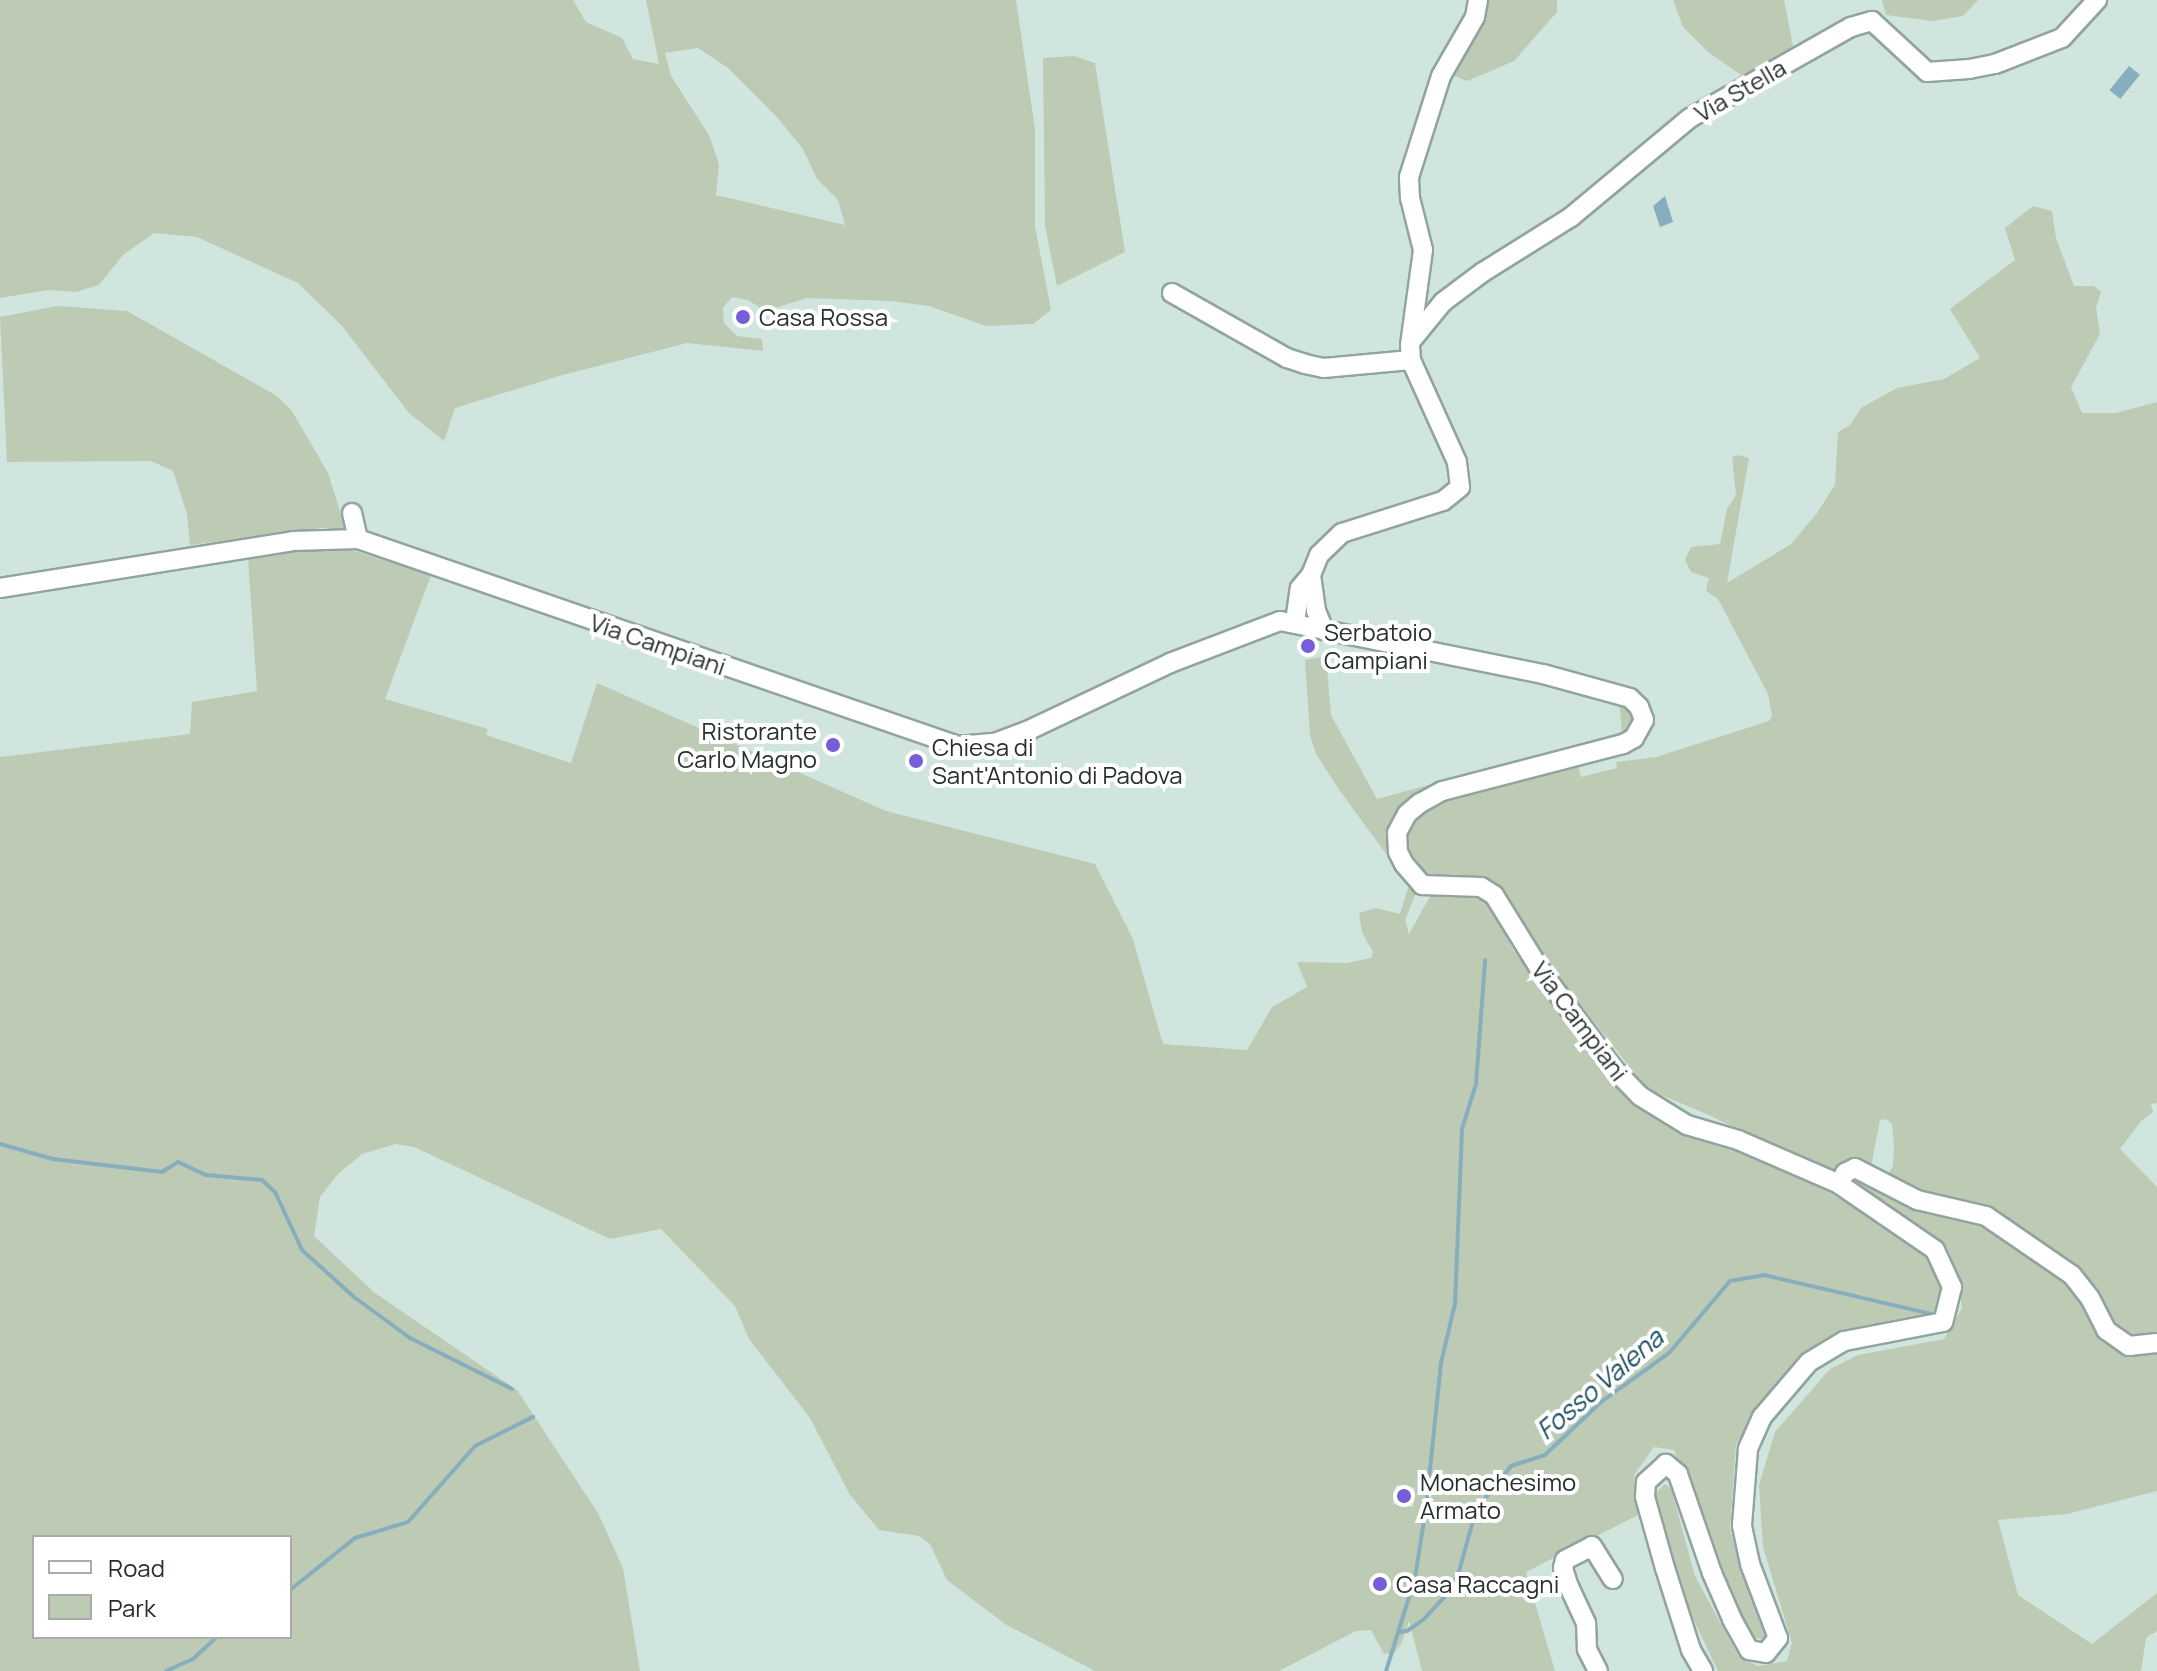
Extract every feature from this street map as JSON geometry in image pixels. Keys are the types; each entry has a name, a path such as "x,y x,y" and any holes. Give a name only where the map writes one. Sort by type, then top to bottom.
{"street":[{"path":"1295,622 1300,588 1311,575 1319,555 1342,533 1443,501 1460,487 1457,462 1411,360 1423,250 1410,198 1409,177 1441,76 1475,17 1478,0"},
{"name":"Via Stella","path":"1411,341 1443,302 1483,272 1571,217 1690,118 1851,27 1872,21 1927,72 1969,69 2008,59 2062,38 2097,0"},
{"path":"1172,293 1287,358 1305,364 1324,368 1411,360"},
{"path":"352,513 358,539"},
{"name":"Via Campiani","path":"0,588 293,541 358,539 958,746 995,743 1027,731 1178,660 1280,621 1295,622 1320,634 1543,674 1630,698 1639,707 1644,720 1642,729 1623,744 1442,791 1420,803 1401,823 1398,852 1422,885 1481,887 1494,895 1526,951 1613,1068 1647,1101 1687,1125 1738,1140 1839,1184 1935,1250 1952,1287 1947,1324 1844,1341 1809,1362 1762,1417 1748,1449 1742,1526 1750,1564 1776,1629 1775,1643 1766,1653 1749,1650 1712,1573 1682,1483 1666,1464 1646,1482 1645,1497 1691,1650 1703,1671"},
{"path":"1311,575 1320,634"},
{"path":"1839,1184 1845,1173 1855,1168 1917,1200 1986,1216 2072,1275 2090,1298 2106,1330 2129,1346 2157,1343"},
{"path":"1598,1671 1587,1649 1586,1623 1569,1587 1563,1568 1565,1560 1592,1546 1613,1579"}],"green space":[{"path":"0,0 573,0 586,22 622,38 633,59 659,64 646,0 1016,0 1035,129 1035,226 1051,310 1033,324 986,326 929,306 891,301 807,298 765,311 748,300 732,297 723,308 724,323 737,336 762,339 763,351 687,343 559,376 455,408 444,441 409,413 342,326 298,283 197,237 154,233 123,255 99,285 76,292 49,290 0,298","holes":["698,48 728,68 776,116 803,149 817,179 838,200 845,225 716,195 719,164 709,135 671,76 665,53"]},
{"path":"1486,0 1557,0 1557,12 1514,61 1467,81 1448,73"},
{"path":"1673,0 1784,0 1793,46 1786,54 1744,77 1708,52 1683,27"},
{"path":"1882,0 1978,0 1963,16 1932,21 1886,15"},
{"path":"1074,56 1095,63 1125,252 1057,286 1045,226 1043,58"},
{"path":"2033,206 2052,211 2056,238 2074,286 2094,286 2101,292 2096,308 2100,334 2071,387 2082,413 2116,413 2157,402 2157,1103 2151,1104 2153,1112 2141,1121 2120,1149 2157,1187 2157,1339 2137,1342 2122,1331 2101,1301 2051,1251 1920,1196 1887,1176 1893,1166 1894,1145 1892,1124 1886,1119 1880,1120 1871,1167 1839,1168 1829,1174 1711,1116 1647,1089 1568,989 1498,890 1424,876 1405,854 1403,842 1411,818 1445,798 1577,763 1581,777 1617,768 1616,762 1656,757 1769,721 1772,716 1768,694 1718,599 1706,591 1709,578 1691,572 1685,560 1691,547 1720,544 1727,509 1736,495 1732,457 1739,455 1749,458 1727,583 1791,544 1817,513 1835,485 1838,432 1850,425 1861,408 1897,388 1944,379 1980,358 1950,309 2015,260 2005,228"},
{"path":"57,306 127,311 277,396 292,411 328,473 346,530 322,528 190,545 187,514 173,471 151,461 7,462 0,317"},
{"path":"327,546 351,550 431,575 385,699 488,729 486,735 571,763 597,683 886,811 1095,864 1133,939 1163,1044 1247,1050 1272,1007 1307,987 1297,962 1347,963 1371,958 1373,952 1362,932 1359,913 1376,908 1400,914 1409,885 1416,893 1405,920 1409,934 1433,891 1463,890 1485,899 1514,951 1610,1075 1648,1112 1820,1187 1925,1250 1943,1273 1945,1304 1927,1320 1907,1319 1863,1327 1815,1347 1787,1372 1762,1402 1736,1444 1730,1530 1768,1640 1750,1637 1727,1591 1674,1450 1654,1447 1634,1475 1640,1514 1526,1572 1555,1671 1422,1671 1409,1621 1395,1652 1384,1654 1371,1630 1356,1631 1279,1671 1095,1671 1005,1624 947,1580 930,1544 919,1536 879,1530 850,1495 810,1418 749,1339 735,1306 661,1229 610,1239 414,1147 396,1144 362,1154 337,1175 320,1197 314,1236 375,1293 517,1390 598,1513 623,1568 640,1671 0,1671 0,757 190,734 192,702 257,691 248,558","holes":["1396,1485 1415,1488 1413,1507 1393,1504"]},
{"path":"1326,656 1331,715 1377,799 1622,732 1619,701 1627,703 1638,720 1626,738 1410,805 1389,827 1395,836 1395,856 1389,858 1316,754 1310,735 1305,660"},
{"path":"1863,1177 1930,1212 1988,1226 2055,1271 2081,1300 2102,1337 2132,1355 2157,1349 2157,1491 2067,1514 1998,1520 2018,1595 2092,1644 2157,1593 2157,1631 2146,1638 2141,1671 1718,1671 1689,1610 1655,1494 1665,1484 1671,1488 1695,1576 1739,1657 1758,1666 1787,1661 1792,1643 1763,1547 1759,1485 1775,1432 1830,1369 1858,1355 1944,1339 1962,1308 1959,1280 1949,1251 1854,1187"}],"water":[{"path":"2129,66 2140,75 2120,99 2109,90"},
{"path":"1665,196 1673,222 1660,227 1653,206"}],"waterway":[{"name":"Fosso Valena","path":"1386,1671 1415,1578 1426,1508 1441,1363 1455,1304 1462,1129 1476,1084 1485,960"},
{"path":"0,1144 53,1159 162,1172 178,1162 206,1175 262,1180 275,1192 302,1250 354,1297 410,1338 512,1389"},
{"name":"Fosso Valena","path":"1399,1632 1407,1631 1423,1620 1446,1595 1458,1575 1476,1510 1511,1466 1545,1455 1601,1402 1669,1353 1730,1281 1764,1275 1936,1315"},
{"path":"292,1588 355,1538 408,1522 475,1446 533,1417"},
{"path":"166,1671 193,1659 215,1639"}],"place":[{"name":"Casa Rossa","path":"743,317"},
{"name":"Serbatoio Campiani","path":"1308,646"},
{"name":"Ristorante Carlo Magno","path":"833,745"},
{"name":"Chiesa di Sant'Antonio di Padova","path":"916,761"},
{"name":"Monachesimo Armato","path":"1404,1496"},
{"name":"Casa Raccagni","path":"1380,1584"}]}
